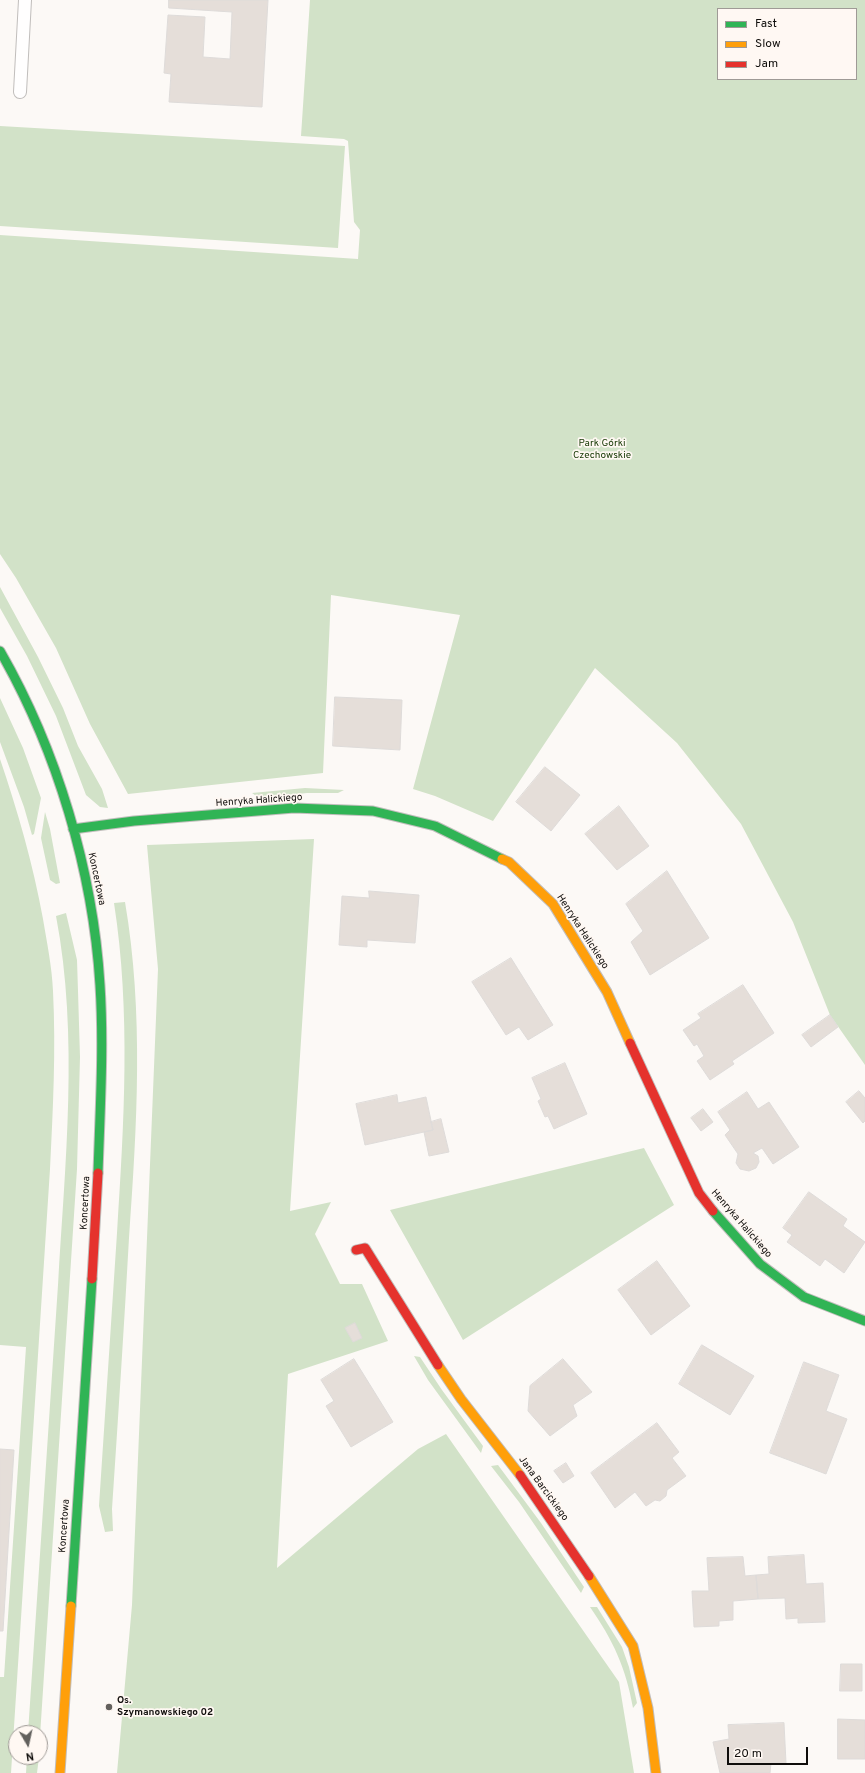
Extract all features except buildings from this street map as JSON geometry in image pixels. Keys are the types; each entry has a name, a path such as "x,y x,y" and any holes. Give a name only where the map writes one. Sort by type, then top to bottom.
{"street":[{"name":"Koncertowa","path":"0,651 25,700 66,802 88,892 97,954 101,1016 101,1099 98,1185 60,1773"},
{"name":"Henryka Halickiego","path":"73,829 134,821 294,808 373,811 435,826 509,862 553,904 607,992 699,1192 717,1217 760,1264 804,1297 865,1321"},
{"name":"Jana Barcickiego","path":"356,1250 365,1248 461,1399 533,1492 618,1620 633,1646 648,1708 656,1773"}],"lane":[{"path":"20,92 25,0"}],"green space":[{"name":"Park Górki Czechowskie","path":"310,0 865,0 865,1065 830,1015 793,922 741,824 677,743 595,668 493,821 435,796 413,789 460,615 331,595 323,773 128,794 90,724 56,648 16,578 0,554 0,235 358,259 360,230 354,222 348,141 344,139 301,136"},
{"path":"0,126 345,146 338,248 0,226"},
{"path":"0,587 38,657 63,708 78,746 102,789 108,808 100,807 86,795 56,716 27,656 0,608"},
{"path":"0,698 23,748 41,798 34,834 32,835 24,807 0,742"},
{"path":"0,759 35,878 52,973 54,1035 50,1169 14,1725 8,1725 8,1765 12,1765 11,1773 0,1773 0,1677 4,1677 26,1347 0,1345"},
{"path":"305,788 344,790 338,793 307,793 259,798 252,793"},
{"path":"45,812 50,829 60,883 56,884 50,880 41,838"},
{"path":"314,839 290,1211 331,1202 315,1234 340,1284 362,1284 388,1341 288,1374 277,1568 418,1449 446,1434 619,1682 634,1773 117,1773 132,1605 158,969 147,845"},
{"path":"125,902 135,986 137,1028 136,1112 112,1509 113,1531 105,1532 99,1506 120,1192 124,1109 123,985 114,903"},
{"path":"66,913 77,960 80,1057 77,1169 41,1725 29,1725 67,1147 69,1054 67,1007 63,961 56,916"},
{"path":"644,1148 674,1205 463,1340 390,1210"},
{"path":"414,1356 420,1357 483,1446 481,1453 428,1380"},
{"path":"498,1465 541,1523 584,1587 581,1593 519,1502 491,1466"},
{"path":"590,1607 597,1607 622,1647 629,1667 637,1703 633,1708 627,1680 618,1655"},
{"path":"26,1765 38,1765 37,1773 26,1773"}],"traffic: fast":[{"path":"0,651 39,729 55,770 69,812 89,899 96,942 102,1032 98,1173"},
{"path":"73,829 134,821 294,808 373,811 435,826 502,859"},
{"path":"713,1211 760,1264 804,1297 865,1321"},
{"path":"71,1606 92,1279"}],"traffic: slow":[{"path":"502,859 509,862 553,904 607,992 630,1043"},
{"path":"438,1365 461,1399 520,1475"},
{"path":"589,1576 633,1646 648,1708 656,1773"},
{"path":"60,1773 71,1606"}],"traffic: jam":[{"path":"630,1043 699,1193 713,1211"},
{"path":"92,1279 98,1173"},
{"path":"356,1250 365,1248 438,1365"},
{"path":"520,1475 589,1576"}],"place":[{"name":"Os. Szymanowskiego 02","path":"109,1707"}]}
